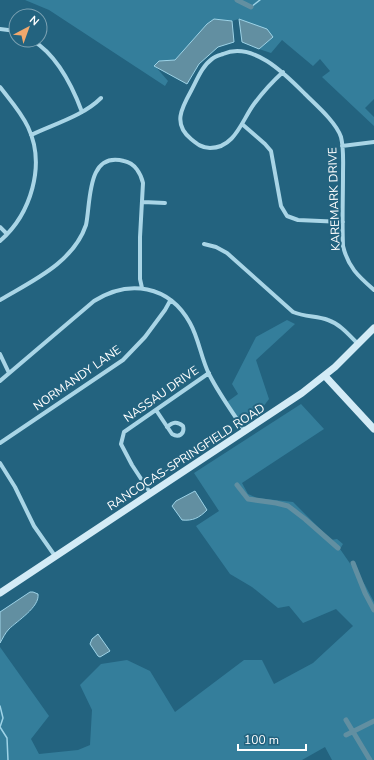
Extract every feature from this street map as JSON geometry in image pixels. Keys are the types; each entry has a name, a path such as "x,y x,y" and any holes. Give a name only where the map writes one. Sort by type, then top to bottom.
{"main road":[{"name":"RANCOCAS-SPRINGFIELD ROAD","path":"0,593 288,403 325,376 374,328"},
{"path":"325,376 374,429"}],"street":[{"path":"43,48 58,66 78,100 82,112"},
{"name":"KAREMARK DRIVE","path":"283,72 265,89 253,105 236,134 221,146 203,147 195,143 185,134 180,125 182,106 205,65 213,58 231,51 241,50 255,55 283,72 318,107 334,126 340,136 342,146 343,246 347,261 374,290"},
{"path":"0,87 22,115 31,135 35,163 32,192 24,212 8,234 0,241"},
{"path":"31,135 82,112 102,98"},
{"path":"242,124 271,151 281,206 287,216 298,220 343,222"},
{"path":"342,146 374,142"},
{"path":"0,300 51,269 72,250 84,231 87,220 92,181 95,172 102,165 110,161 119,160 127,162 133,166 141,175 143,202 140,237 140,279 142,288"},
{"path":"143,202 165,203"},
{"path":"0,227 8,234"},
{"path":"204,244 216,246 227,253 293,312 304,316 329,320 344,330 358,344"},
{"path":"0,381 94,301 112,292 132,288 142,288 158,293 184,313 191,324 209,373 245,431"},
{"name":"NORMANDY LANE","path":"0,443 124,360 145,337 170,301"},
{"path":"0,354 9,373"},
{"name":"NASSAU DRIVE","path":"151,494 132,465 121,444 124,432 209,373"},
{"path":"156,410 167,427"},
{"path":"0,463 15,487 34,526 55,556"}],"shaded area":[{"path":"25,0 374,0 374,99 365,108 374,117 374,126 322,77 330,71 320,59 313,66 282,40 271,53 259,49 273,37 239,19 232,21 214,19 207,24 175,60 159,61 155,66 168,81 165,86 48,10 48,8 44,8"},
{"path":"214,19 232,21 234,42 218,47 199,64 187,84 154,66 159,61 175,60 207,24"},
{"path":"239,19 267,29 273,37 259,49 242,42"},
{"path":"287,320 295,324 256,360 269,399 263,407 240,422 227,402 238,394 232,384 256,337"},
{"path":"301,404 324,429 242,483 248,494 257,498 293,502 331,540 337,539 343,544 340,549 365,585 374,602 374,760 332,760 325,747 302,760 0,760 0,647 49,716 31,739 39,754 78,750 90,745 92,710 80,685 101,664 127,660 150,671 175,712 244,660 262,660 274,684 313,663 353,626 336,609 303,623 289,606 278,608 252,587 230,574 196,526 219,511 194,473"},
{"path":"195,491 207,510 196,518 182,520 172,506 176,501"},
{"path":"30,592 38,594 38,599 32,609 5,634 0,643 0,612"},
{"path":"98,634 110,651 100,657 90,644 92,639"}],"waterway":[{"path":"237,0 251,7"},
{"path":"251,7 260,0"},
{"path":"237,485 248,499 288,506 338,548"},
{"path":"353,563 365,593 374,610"},
{"path":"0,706 3,718 0,727 7,738 8,760"},
{"path":"346,720 370,760"},
{"path":"346,735 374,721"}]}
